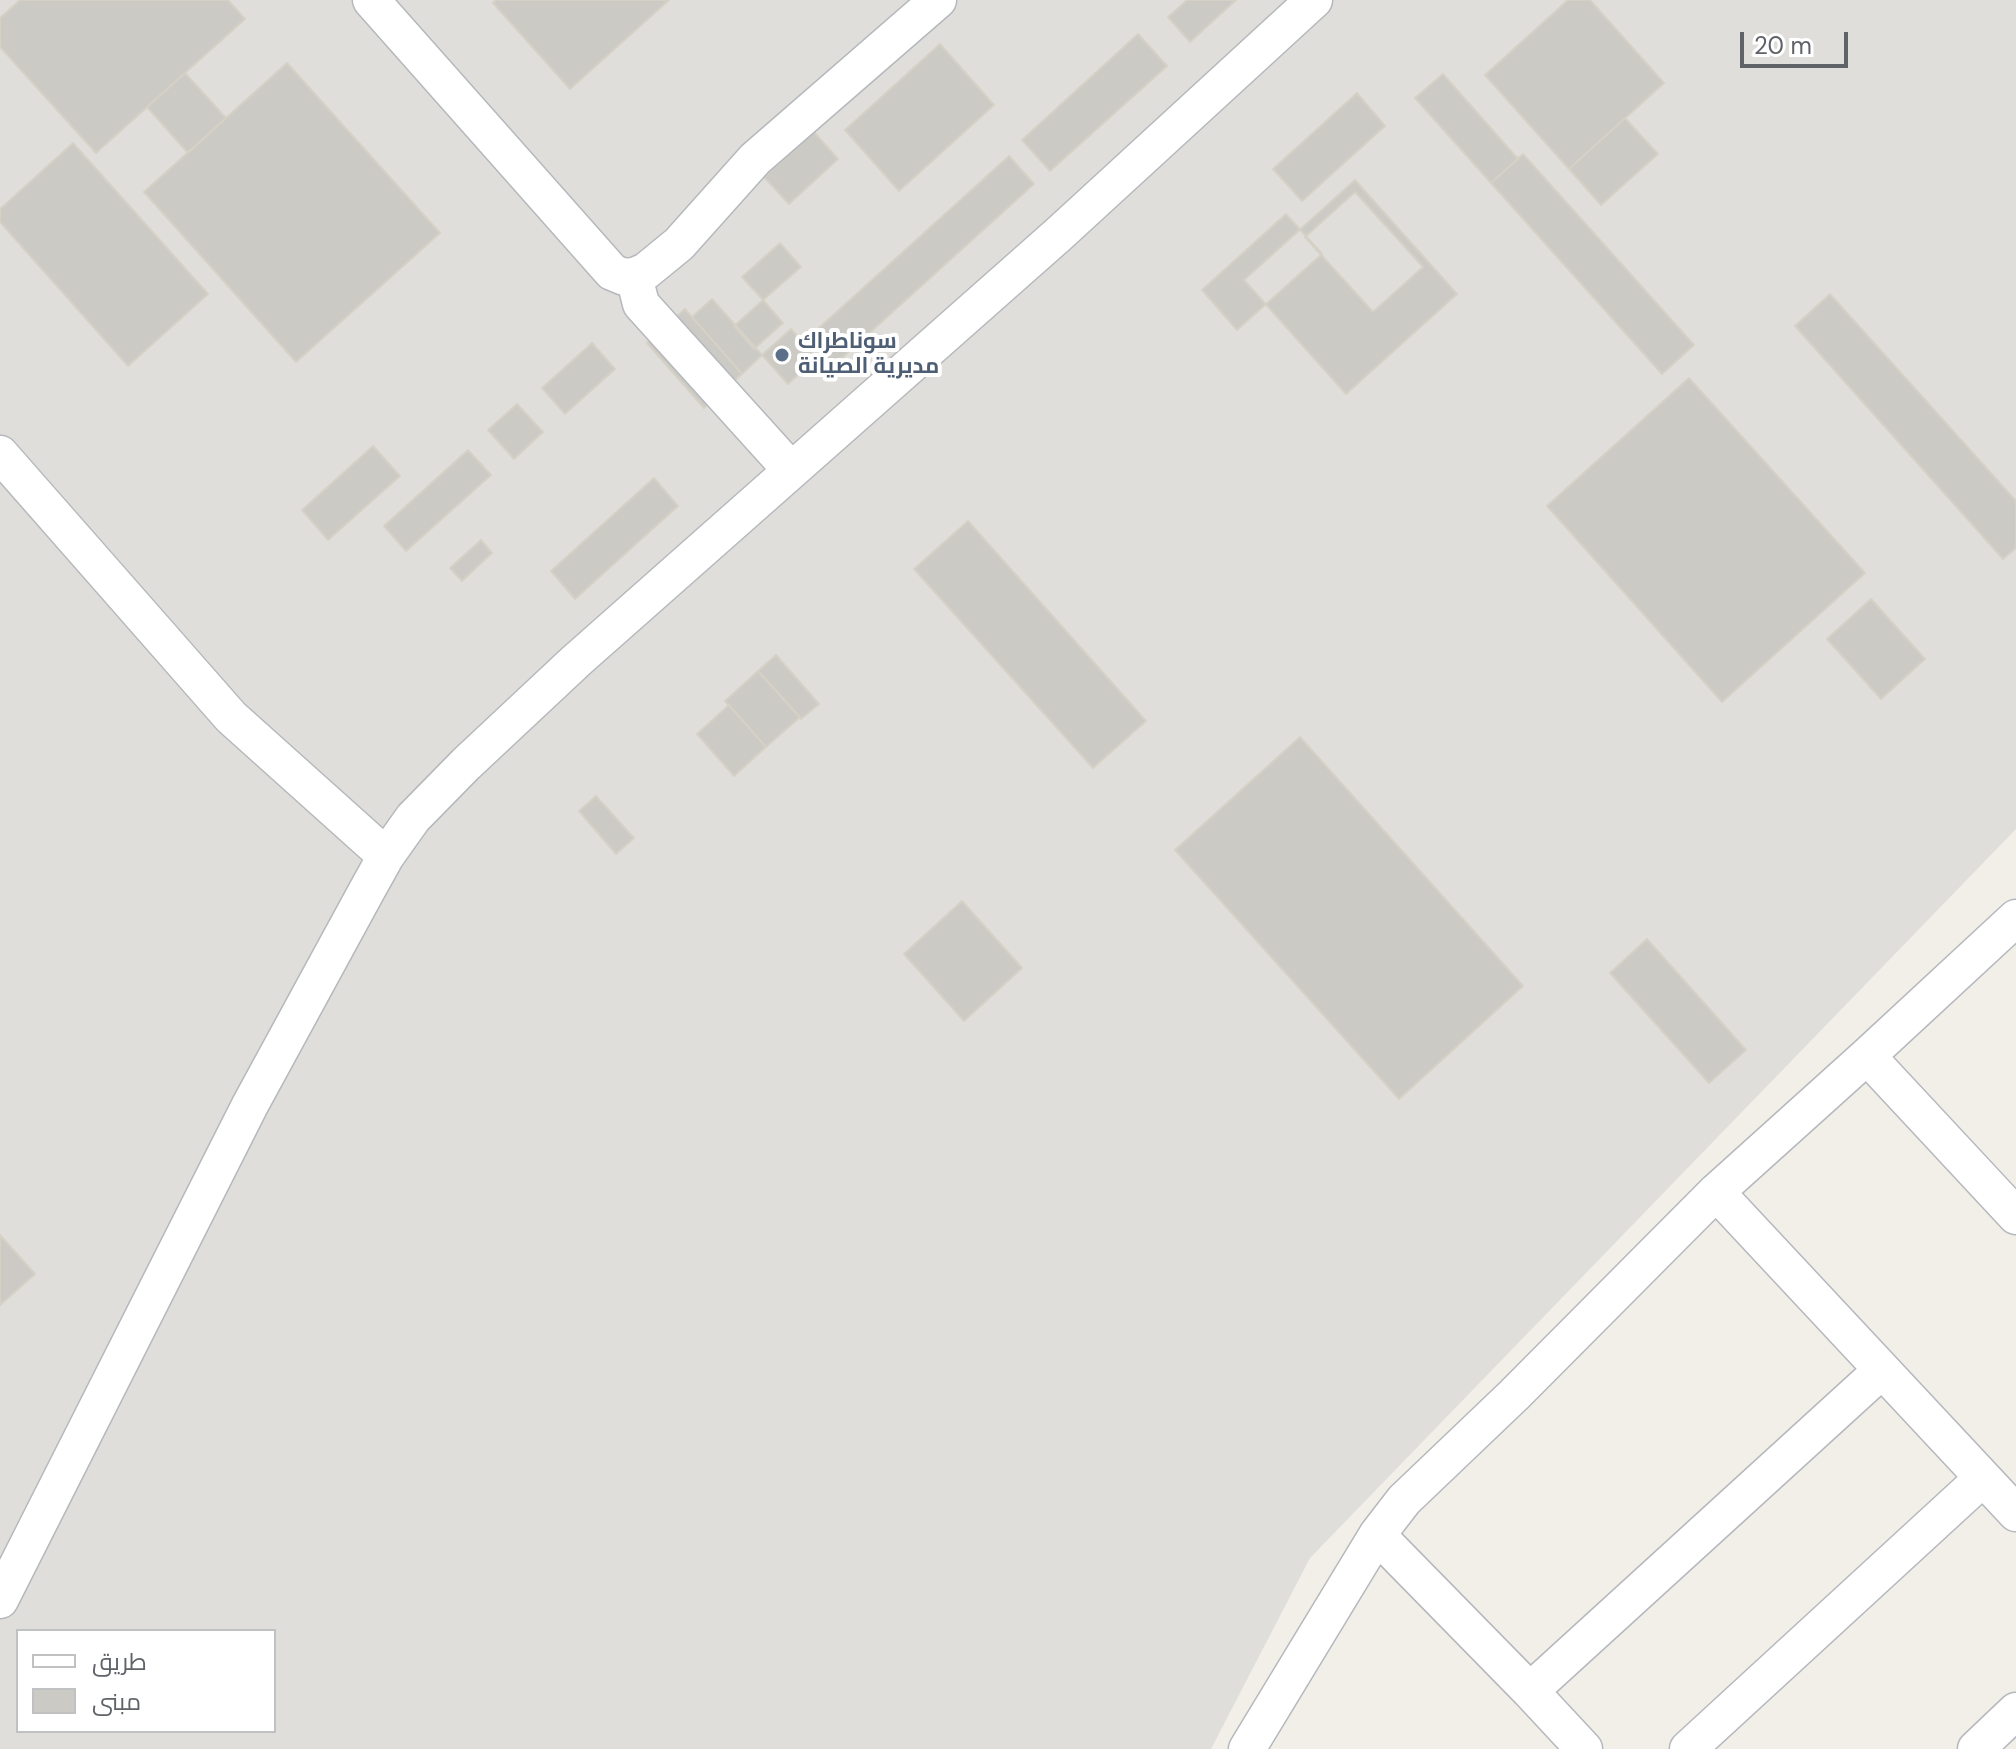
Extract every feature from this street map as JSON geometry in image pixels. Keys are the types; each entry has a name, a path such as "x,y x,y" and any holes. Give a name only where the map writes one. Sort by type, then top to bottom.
{"street":[{"path":"371,0 612,272 624,277 646,271 679,244 755,159 938,0"},
{"path":"0,1600 250,1105 386,856 413,818 576,661 1059,234 1314,0"},
{"path":"634,276 641,304 791,470"},
{"path":"0,454 231,717 386,856"},
{"path":"1247,1749 1377,1535 1404,1500 1514,1395 1716,1192 2016,918"},
{"path":"1867,1056 2016,1216"},
{"path":"1716,1192 2016,1513"},
{"path":"1530,1691 1882,1370"},
{"path":"1688,1749 1983,1478"},
{"path":"1377,1535 1584,1749"},
{"path":"1976,1749 2016,1711"}],"shaded area":[{"path":"0,0 2016,0 2016,829 1310,1558 1211,1749 0,1749"}],"building":[{"path":"20,0 228,0 245,19 96,153 0,47 0,18"},
{"path":"496,0 669,0 570,89 493,3"},
{"path":"1187,0 1236,0 1190,42 1168,17"},
{"path":"1568,0 1590,0 1664,83 1569,169 1485,75"},
{"path":"1138,34 1167,66 1050,171 1022,140"},
{"path":"940,44 994,105 899,191 845,130"},
{"path":"287,63 440,233 296,362 144,192"},
{"path":"185,73 226,118 188,153 147,107"},
{"path":"1443,74 1518,159 1491,183 1415,98"},
{"path":"1357,93 1385,126 1302,201 1273,169"},
{"path":"1625,118 1658,154 1601,205 1569,169"},
{"path":"814,132 838,159 789,204 764,177"},
{"path":"73,143 208,294 128,366 0,222 0,209"},
{"path":"1523,154 1694,345 1662,374 1491,183"},
{"path":"1009,156 1034,184 834,365 809,337"},
{"path":"1355,180 1457,294 1346,394 1244,280"},
{"path":"1355,192 1423,267 1373,312 1305,237"},
{"path":"1286,214 1322,254 1237,330 1202,290"},
{"path":"780,243 801,267 763,300 742,277"},
{"path":"1830,294 2016,501 2016,548 2003,559 1795,326"},
{"path":"712,299 762,355 742,374 692,317"},
{"path":"763,300 783,323 754,349 734,326"},
{"path":"685,309 742,374 704,408 647,343"},
{"path":"791,329 817,358 788,384 762,355"},
{"path":"592,343 615,369 565,414 542,388"},
{"path":"1689,378 1865,573 1722,702 1547,506"},
{"path":"517,404 543,432 514,459 488,430"},
{"path":"373,446 400,476 328,540 302,510"},
{"path":"468,450 491,475 406,551 384,526"},
{"path":"654,478 678,506 575,599 551,571"},
{"path":"968,521 1146,721 1093,768 914,569"},
{"path":"481,540 492,553 462,581 450,568"},
{"path":"1871,599 1925,659 1881,699 1827,639"},
{"path":"776,655 819,704 801,719 758,671"},
{"path":"758,671 800,717 766,747 725,701"},
{"path":"729,705 766,747 734,776 697,734"},
{"path":"1300,737 1523,986 1399,1099 1175,850"},
{"path":"596,796 634,838 616,854 579,811"},
{"path":"962,901 1022,968 964,1021 904,954"},
{"path":"1647,939 1746,1050 1709,1083 1610,973"},
{"path":"0,1235 35,1274 0,1305"}],"place":[{"name":"سوناطراك مديرية الصيانة","path":"782,355"}]}
